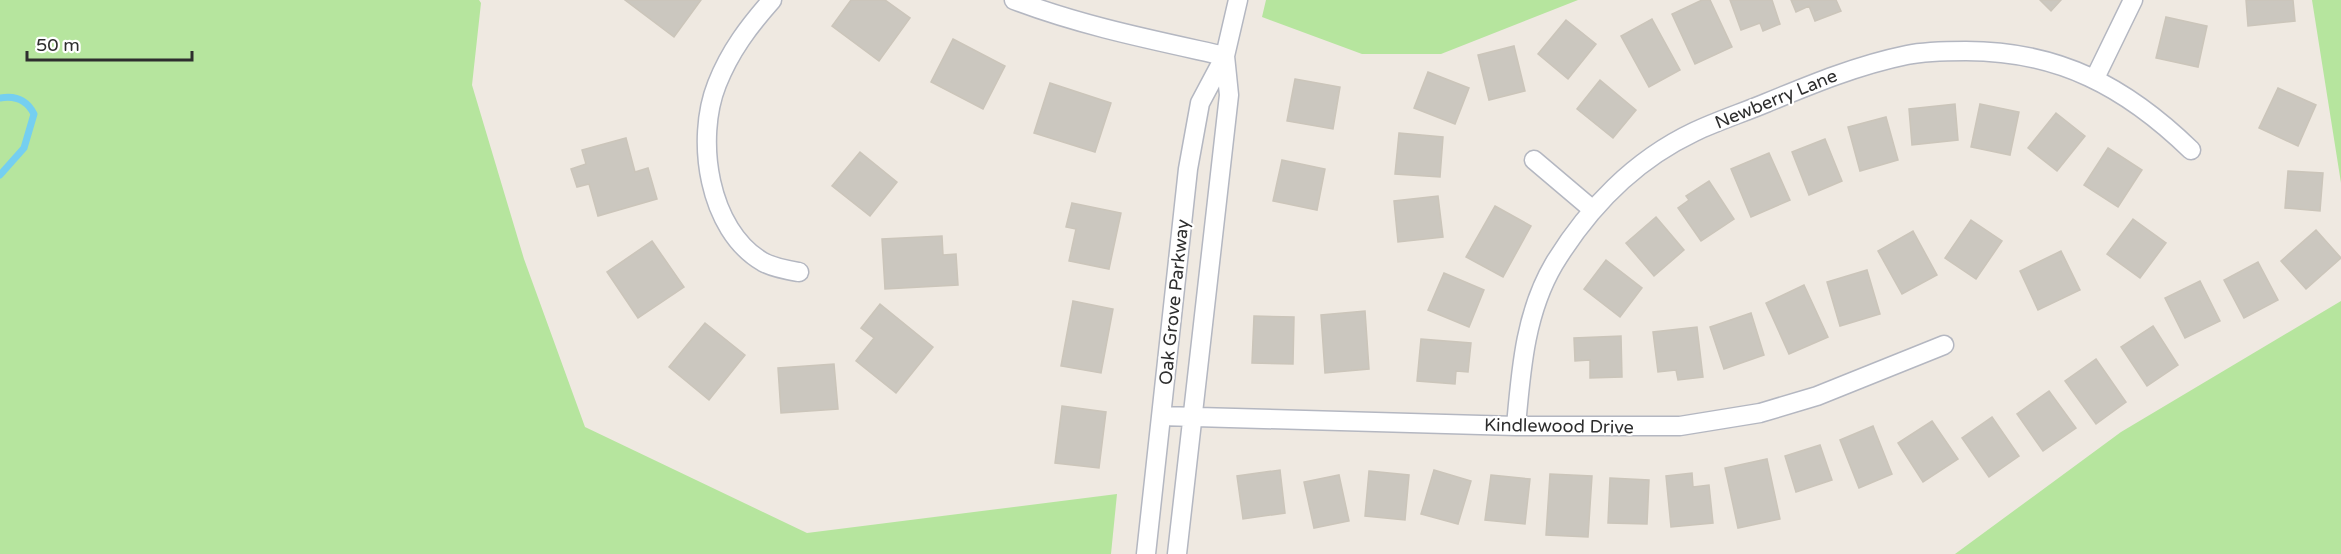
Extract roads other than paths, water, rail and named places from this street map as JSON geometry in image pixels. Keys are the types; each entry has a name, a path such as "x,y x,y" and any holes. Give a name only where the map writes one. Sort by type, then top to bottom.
{"street":[{"path":"772,0 735,46 716,86 711,103 707,139 709,167 723,217 739,242 763,262 799,272"},
{"path":"1014,0 1093,27 1225,56"},
{"name":"Oak Grove Parkway","path":"1146,554 1188,169 1200,103 1225,56 1238,0"},
{"path":"2095,78 2133,0"},
{"name":"Newberry Lane","path":"1516,426 1527,335 1539,296 1553,266 1593,210 1638,166 1694,132 1836,74 1870,64 1909,54 1987,51 2026,56 2064,66 2095,78 2163,123 2191,150"},
{"name":"Oak Grove Parkway","path":"1177,554 1229,95 1225,56"},
{"path":"1534,160 1593,210"},
{"name":"Kindlewood Drive","path":"1161,416 1516,426 1658,427 1748,415 1817,396 1944,345"}],"waterway":[{"path":"0,98 11,97 20,100 28,105 34,114 24,148 0,175"}]}
